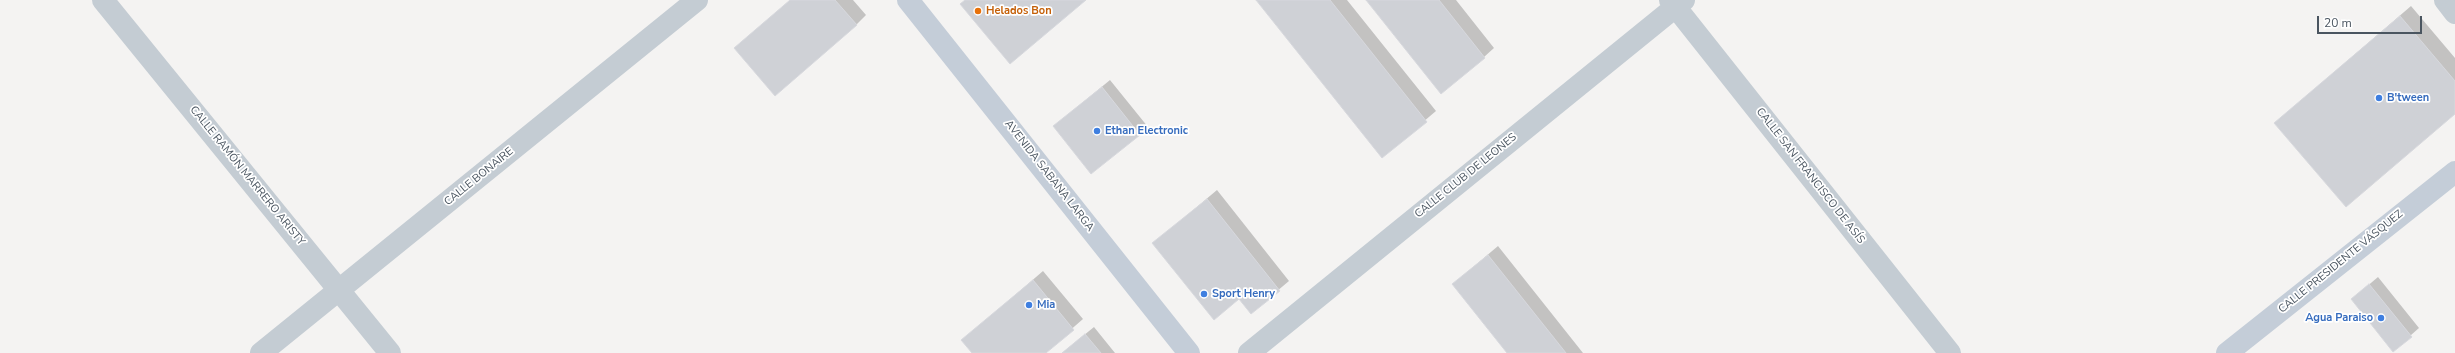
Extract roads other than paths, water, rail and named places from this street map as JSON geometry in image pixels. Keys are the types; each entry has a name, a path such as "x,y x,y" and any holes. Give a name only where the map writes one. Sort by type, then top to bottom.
{"main road":[{"name":"AVENIDA SABANA LARGA","path":"908,0 1189,353"},
{"name":"CALLE PRESIDENTE VÁSQUEZ","path":"2227,353 2455,172"}],"street":[{"name":"CALLE RAMÓN MARRERO ARISTY","path":"103,0 390,353"},
{"name":"CALLE BONAIRE","path":"261,353 697,0"},
{"path":"2445,0 2455,14"},
{"name":"CALLE CLUB DE LEONES","path":"1249,353 1676,2"},
{"name":"CALLE SAN FRANCISCO DE ASÍS","path":"1676,2 1950,353"}],"place":[{"name":"Helados Bon","path":"978,11"},
{"name":"B'tween","path":"2379,98"},
{"name":"Ethan Electronic","path":"1097,131"},
{"name":"Sport Henry","path":"1204,294"},
{"name":"Mia","path":"1029,305"},
{"name":"Agua Paraiso","path":"2381,318"}]}
